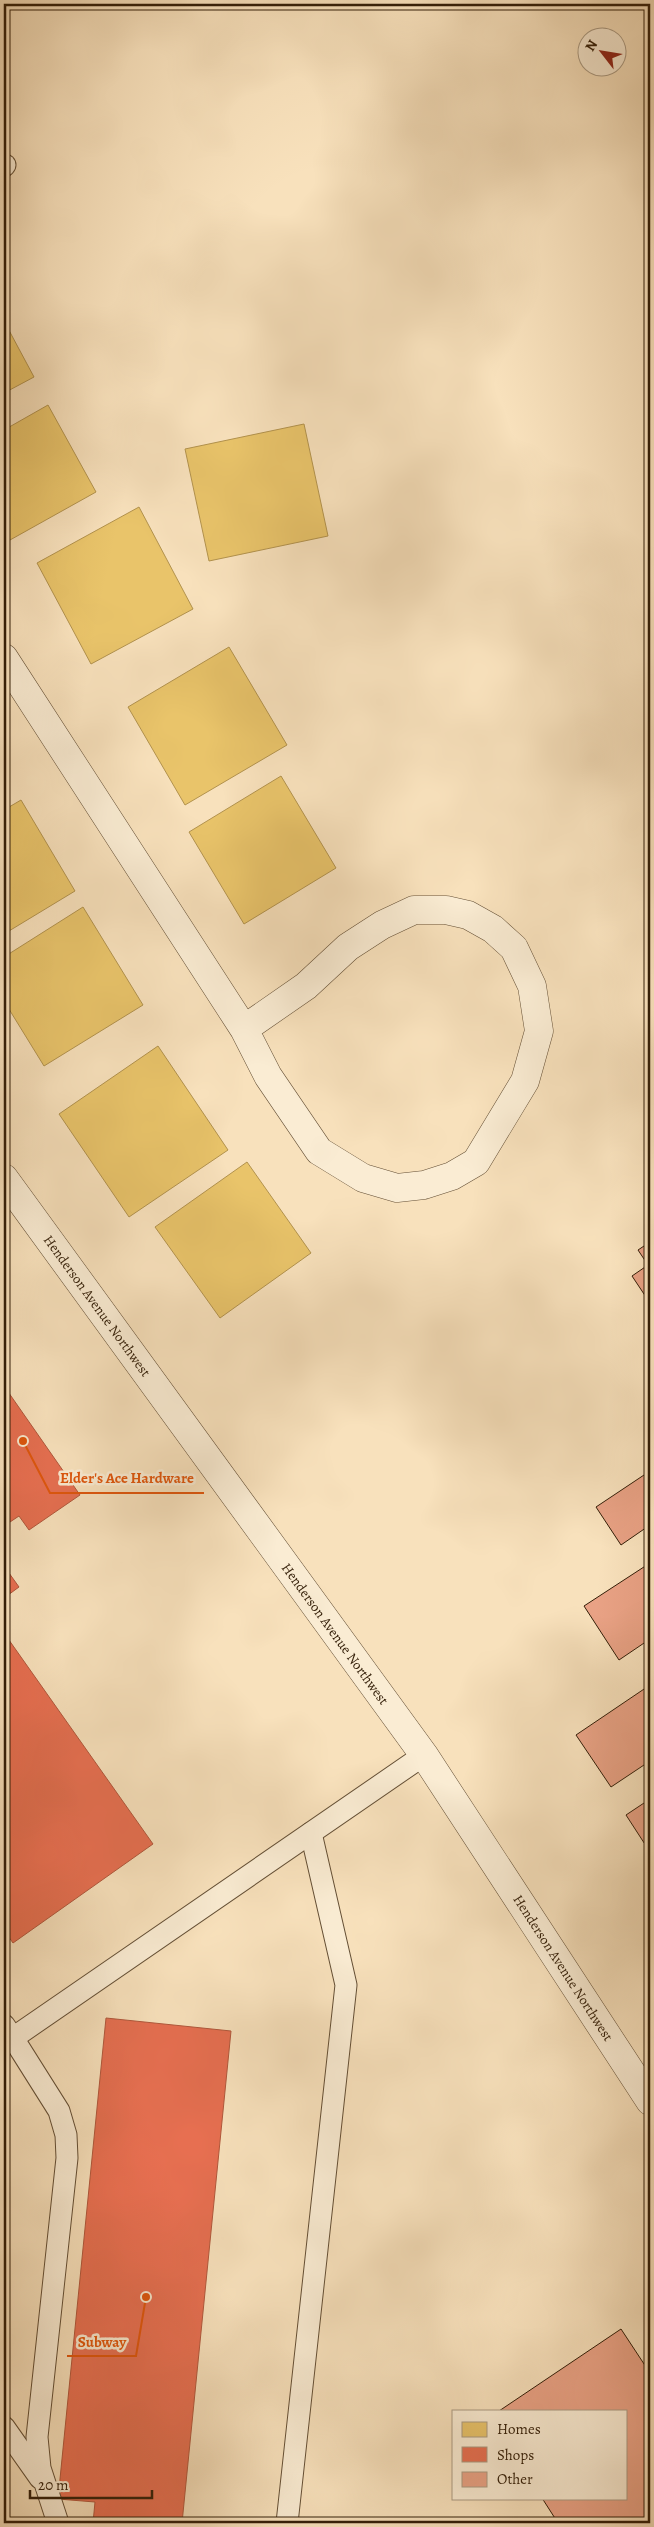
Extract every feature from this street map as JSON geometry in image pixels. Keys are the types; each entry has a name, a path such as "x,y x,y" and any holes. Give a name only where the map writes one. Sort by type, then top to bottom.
{"street":[{"path":"4,658 244,1029 268,1076 319,1151 363,1178 397,1188 424,1185 452,1176 476,1162 525,1081 540,1031 532,986 514,948 494,929 468,915 438,910 414,910 382,926 348,948 306,986 244,1029"},
{"name":"Henderson Avenue Northwest","path":"4,1178 424,1755 650,2101"}],"lane":[{"path":"58,2523 40,2468 37,2436 67,2158 66,2135 59,2110 8,2032 311,1833 424,1755"},
{"path":"287,2523 346,1985 311,1833"},
{"path":"4,2427 46,2486"}],"building: Homes":[{"path":"4,321 34,377 4,393"},
{"path":"48,405 96,492 10,540 4,529 4,430"},
{"path":"304,424 328,536 209,561 185,449"},
{"path":"139,507 193,609 91,664 37,563"},
{"path":"229,647 287,745 185,805 128,707"},
{"path":"281,776 336,868 244,924 189,832"},
{"path":"21,800 75,891 4,934 4,810"},
{"path":"83,907 143,1005 44,1066 4,1001 4,957"},
{"path":"158,1046 228,1150 129,1217 59,1114"},
{"path":"247,1162 311,1253 220,1318 155,1227"}],"building: Shops":[{"path":"4,1386 80,1495 29,1530 19,1516 4,1526"},
{"path":"4,1566 19,1587 4,1598"},
{"path":"4,1633 153,1844 13,1943 4,1930"},
{"path":"106,2018 231,2031 182,2523 93,2523 95,2502 58,2499"}],"building: Other":[{"path":"650,1242 650,1303 632,1276 648,1265 638,1250"},
{"path":"650,1471 650,1525 621,1545 596,1507"},
{"path":"650,1563 650,1639 619,1660 584,1606"},
{"path":"650,1685 650,1761 611,1787 576,1735"},
{"path":"650,1799 650,1852 626,1815"},
{"path":"621,2329 650,2373 650,2523 558,2523 543,2500 626,2500 626,2410 500,2410"}],"place":[{"name":"Elder's Ace Hardware","path":"23,1441"},
{"name":"Subway","path":"146,2297"}]}
